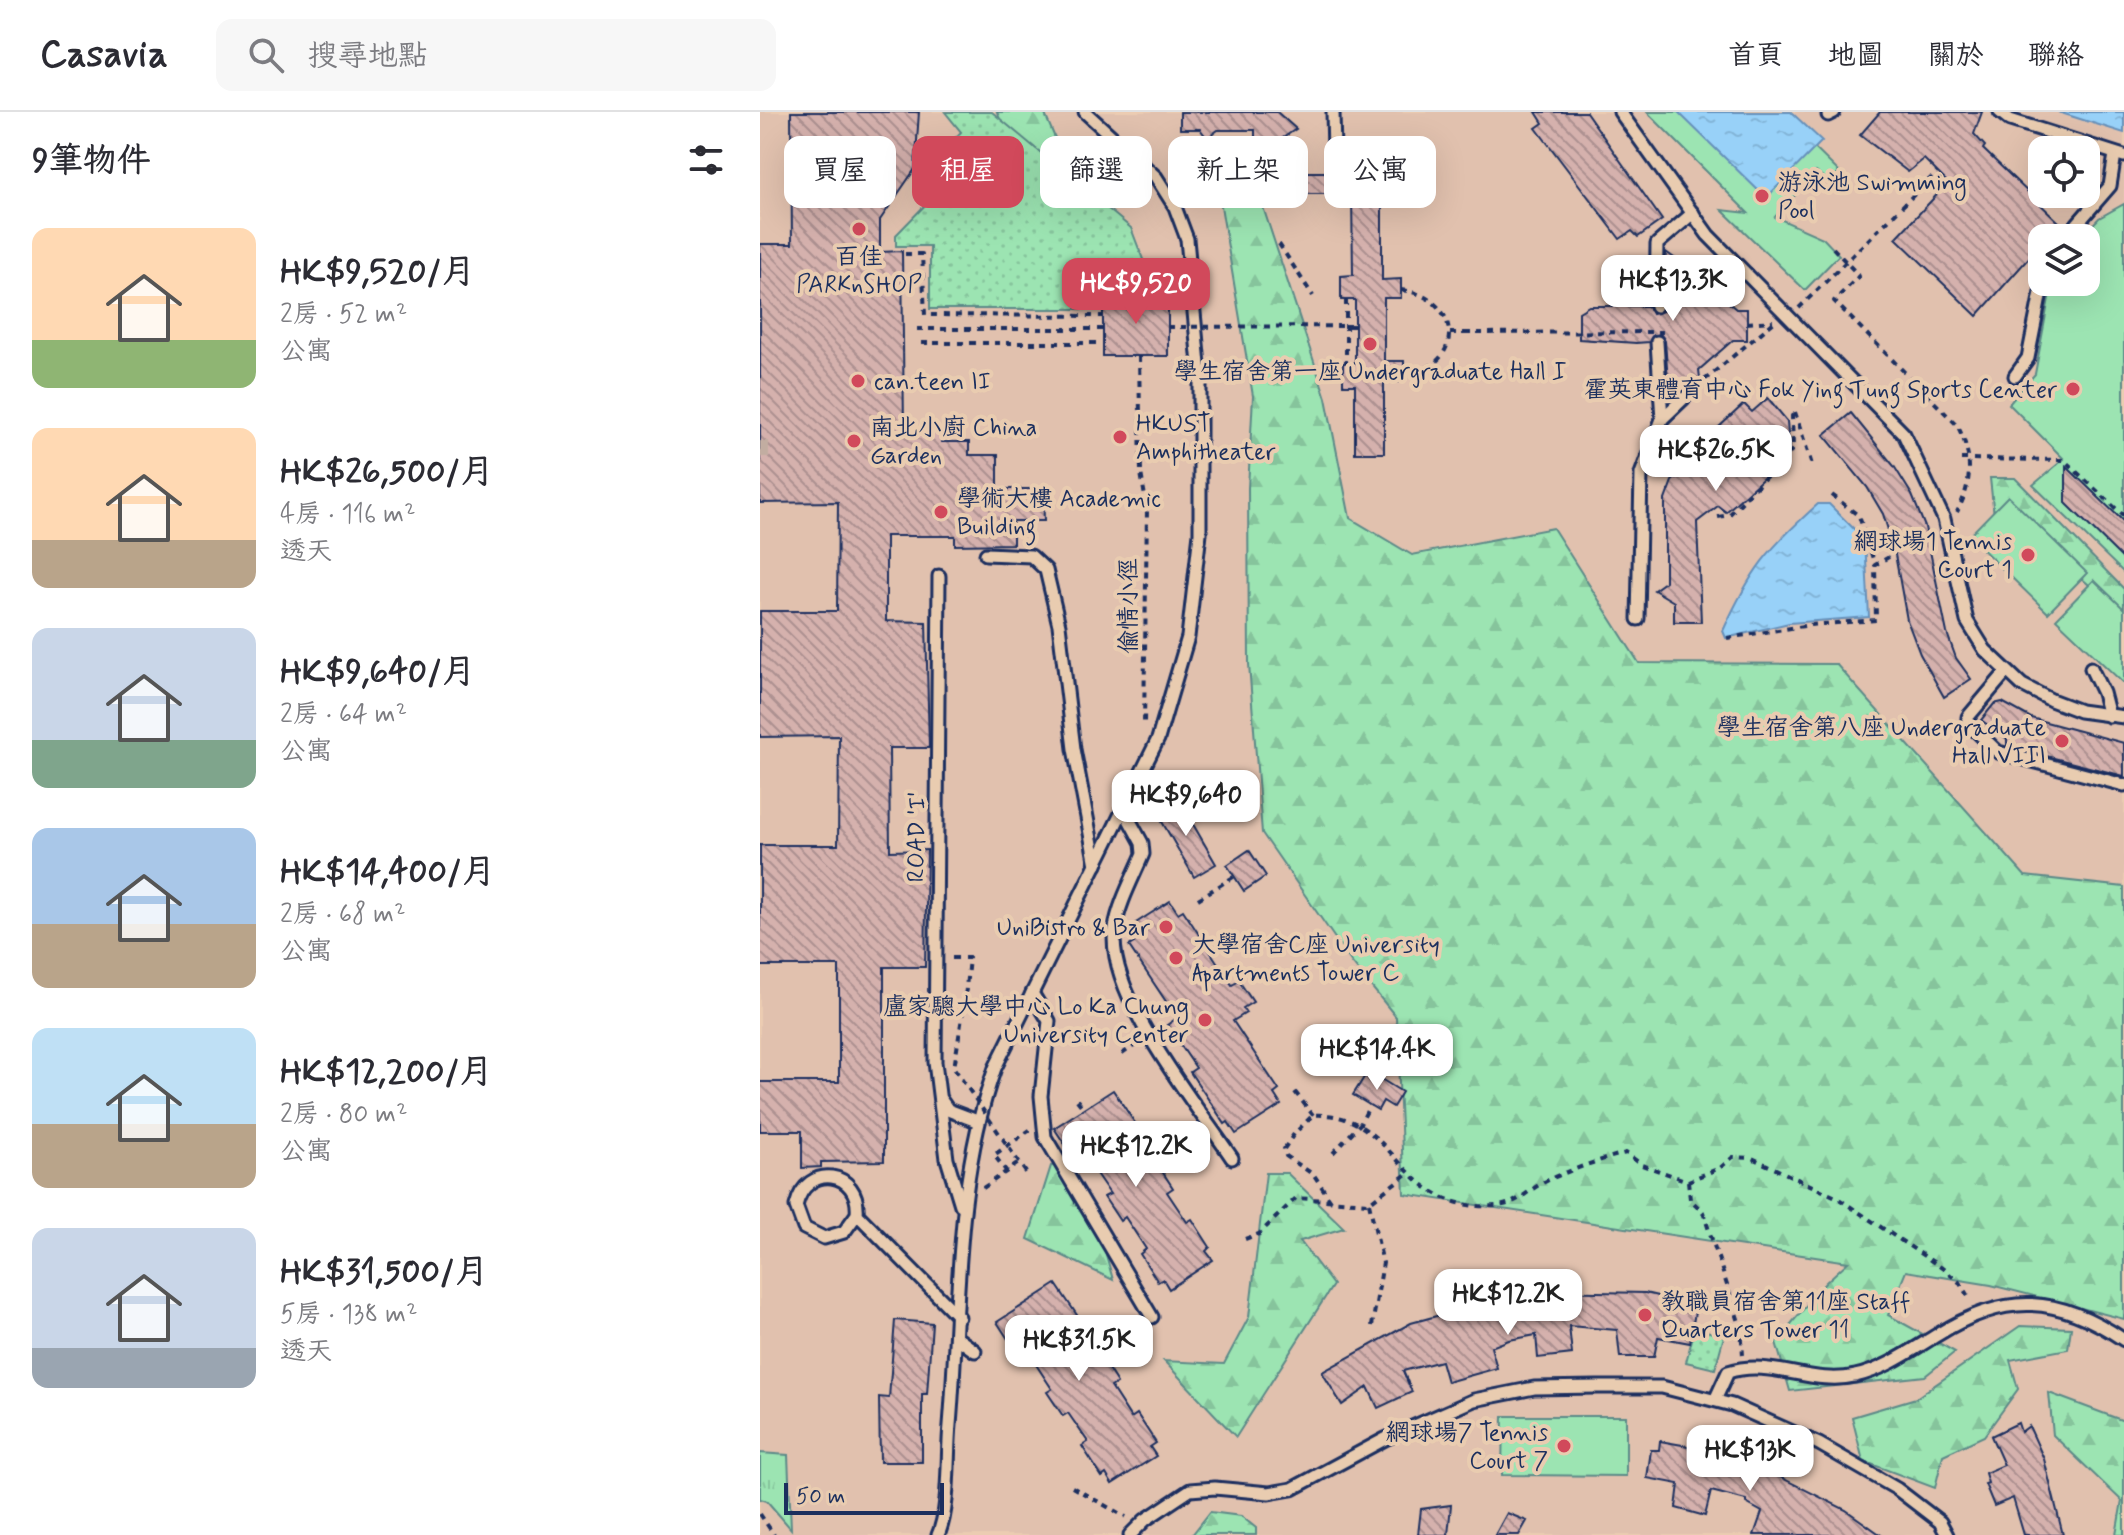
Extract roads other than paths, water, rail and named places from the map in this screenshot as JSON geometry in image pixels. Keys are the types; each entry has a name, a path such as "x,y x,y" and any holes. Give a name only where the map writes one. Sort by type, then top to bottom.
{"lane":[{"path":"938,1535 959,1317 963,1212 977,1121 995,1068 1158,739 1188,637 1200,533 1200,375 1191,257 1175,207 1156,177 1085,112"},
{"path":"1333,112 1334,136"},
{"path":"1620,112 1708,235 1904,434 1947,533 1967,621 1985,650 2022,685 2051,700 2109,716 2124,717"},
{"path":"2000,112 2010,120 2120,155 2110,186 2077,224"},
{"path":"1656,306 1657,244 1693,213"},
{"path":"2015,376 2028,358 2040,296"},
{"path":"1638,619 1641,474 1662,419 1660,337"},
{"path":"1662,419 1684,398"},
{"path":"986,554 1031,556 1046,570 1059,625 1074,749 1096,865"},
{"name":"ROAD 'I'","path":"939,576 935,1062 947,1159 963,1212"},
{"path":"2091,668 2103,693 2109,716"},
{"path":"2006,672 1968,717 1968,723 1998,752 2124,785"},
{"path":"1124,810 1142,843 1143,854 1114,929 1116,970 1140,1020 1232,1158"},
{"path":"1032,993 1049,1021 1041,1096 1045,1137 1152,1317"},
{"path":"940,1099 948,1110 977,1121"},
{"path":"857,1214 844,1232 824,1238 812,1234 798,1218 798,1196 812,1180 832,1177 850,1187 856,1196 857,1214 959,1317"},
{"path":"1715,1400 1728,1372 1743,1367 1764,1366 1811,1376 1854,1377 1904,1356 1994,1306 2039,1302 2102,1326 2124,1340"},
{"path":"957,1338 975,1351"},
{"path":"1130,1535 1190,1490 1215,1488 1269,1493 1292,1489 1385,1439 1474,1400 1534,1388 1597,1387 1662,1387 1715,1400 1819,1444 1884,1481 1940,1522 1947,1535"}],"water":[{"path":"1678,112 1791,112 1822,141 1766,198"},
{"path":"2058,112 2124,112 2124,133"},
{"path":"1818,504 1829,504 1865,540 1869,617 1789,623 1726,638 1723,631 1752,575 1786,534"}],"tunnel":[{"path":"760,449 769,449"}],"place":[{"name":"游泳池 Swimming Pool","path":"1762,196"},
{"name":"百佳 PARKnSHOP","path":"859,229"},
{"name":"學生宿舍第一座 Undergraduate Hall I","path":"1370,344"},
{"name":"can.teen II","path":"858,381"},
{"name":"霍英東體育中心 Fok Ying Tung Sports Center","path":"2073,389"},
{"name":"HKUST Amphitheater","path":"1120,437"},
{"name":"南北小廚 China Garden","path":"854,441"},
{"name":"學術大樓 Academic Building","path":"941,512"},
{"name":"網球場1 Tennis Court 1","path":"2028,555"},
{"name":"學生宿舍第八座 Undergraduate Hall VIII","path":"2062,741"},
{"name":"UniBistro & Bar","path":"1166,927"},
{"name":"大學宿舍C座 University Apartments Tower C","path":"1176,958"},
{"name":"盧家驄大學中心 Lo Ka Chung University Center","path":"1205,1020"},
{"name":"教職員宿舍第11座 Staff Quarters Tower 11","path":"1645,1315"},
{"name":"網球場7 Tennis Court 7","path":"1564,1446"}]}
